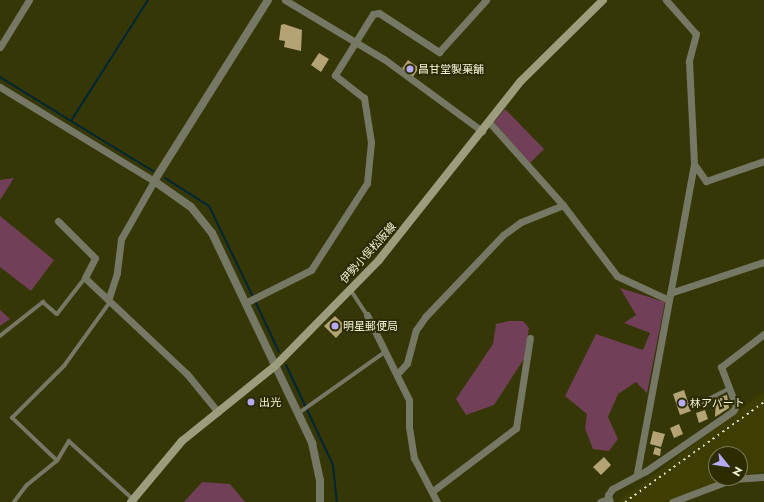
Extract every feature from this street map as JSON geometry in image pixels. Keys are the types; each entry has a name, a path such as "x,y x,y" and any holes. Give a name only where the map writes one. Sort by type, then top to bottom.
{"main road":[{"name":"伊勢小俣松阪線","path":"132,501 182,441 275,366 379,260 489,122 552,47 603,0"}],"street":[{"path":"0,47 29,0"},
{"path":"109,301 116,273 121,238 154,181 268,0"},
{"path":"285,0 354,44 392,65 482,131"},
{"path":"247,302 311,270 368,183 371,142 364,98 335,75 372,14 378,13 442,51 486,0"},
{"path":"637,473 694,164 689,61 696,34 666,0"},
{"path":"0,87 154,181 192,206 206,223 247,302 275,366 301,411 318,465 320,502"},
{"path":"489,122 563,205 617,276 670,297 764,262"},
{"path":"694,164 706,181 764,161"},
{"path":"398,372 407,363 416,330 425,317 502,235 520,222 563,205"},
{"path":"58,221 95,258 85,278 187,374 218,412"},
{"path":"367,315 398,372 409,400 409,427 414,458 434,490 437,502"},
{"path":"600,502 609,500 612,489 637,473 646,471 734,411 736,406 729,389 723,365 764,334"},
{"path":"434,490 516,428 530,338"},
{"path":"672,502 733,479 764,477"}],"lane":[{"path":"0,336 43,302 57,314 85,278"},
{"path":"350,289 367,315"},
{"path":"57,461 12,418 64,366 109,301"},
{"path":"301,411 386,351"},
{"path":"695,406 729,389"},
{"path":"14,502 27,485 57,461 69,441 132,501"}],"shaded area":[{"path":"505,109 544,149 530,163 494,122"},
{"path":"14,178 0,200 0,180"},
{"path":"0,216 54,260 31,291 0,267"},
{"path":"620,288 665,302 647,393 636,382 618,394 608,417 618,439 609,451 593,449 585,428 587,414 565,396 596,334 643,350 650,333 624,323 636,315"},
{"path":"0,310 10,319 0,326"},
{"path":"509,321 523,321 529,328 524,359 494,405 466,415 456,399 493,344 496,324"},
{"path":"764,392 764,472 748,475 748,446 708,446 708,486 663,502 617,502"},
{"path":"202,482 230,484 245,502 184,502"}],"building":[{"path":"284,24 302,30 301,51 284,47 285,41 279,40 281,25"},
{"path":"319,53 329,59 321,72 311,65"},
{"name":"昌甘堂製菓舗","path":"408,60 419,68 412,78 401,70"},
{"name":"明星郵便局","path":"335,316 346,327 336,338 324,326"},
{"name":"林アパート","path":"684,390 691,411 680,415 673,394"},
{"path":"727,395 729,408 715,417 716,398"},
{"path":"705,410 708,419 699,423 696,413"},
{"path":"679,424 683,434 674,438 670,428"},
{"path":"653,431 665,434 661,447 650,444"},
{"path":"655,447 661,449 660,456 653,454"},
{"path":"604,457 611,465 601,475 593,467"}],"waterway":[{"path":"148,0 71,121 153,171"},
{"path":"0,77 71,121"},
{"path":"165,178 209,206 253,297"},
{"path":"255,301 279,352"},
{"path":"286,365 333,465 337,502"}],"railway":[{"path":"625,502 764,402"}],"place":[{"name":"昌甘堂製菓舗","path":"410,69"},
{"name":"明星郵便局","path":"335,326"},
{"name":"出光","path":"251,402"},
{"name":"林アパート","path":"682,403"}]}
